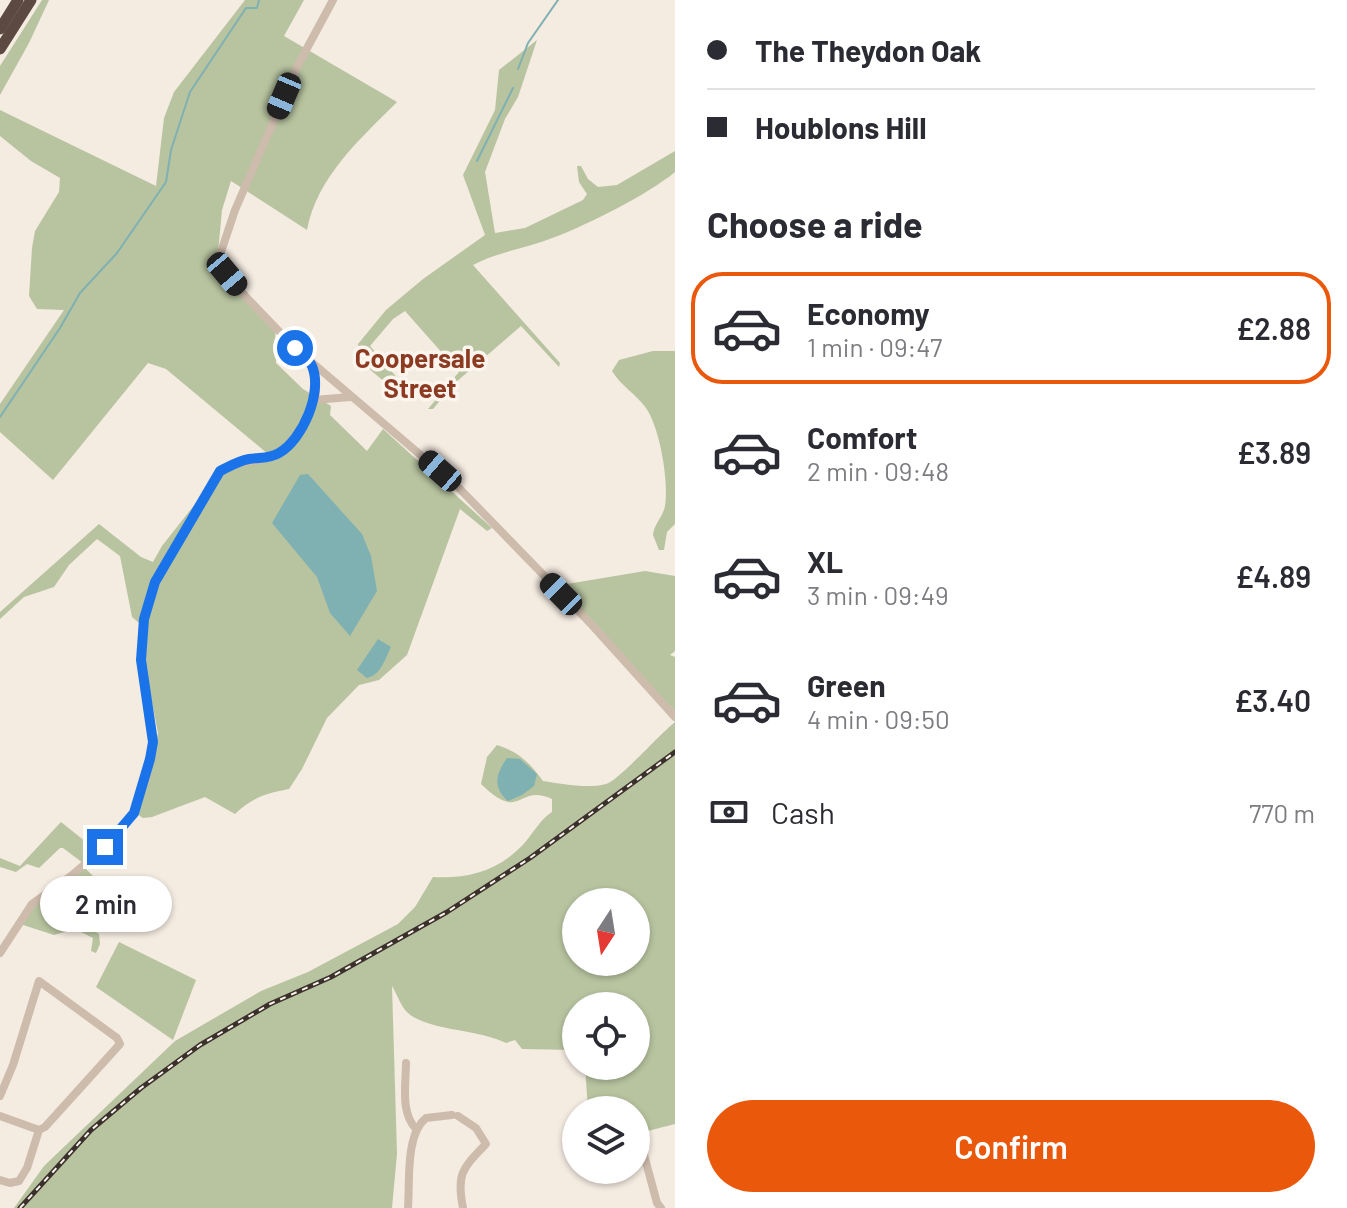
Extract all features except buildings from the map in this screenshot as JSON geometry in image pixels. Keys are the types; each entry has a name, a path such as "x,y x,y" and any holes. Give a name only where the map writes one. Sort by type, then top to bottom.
{"highway":[{"path":"0,29 18,0"},
{"path":"0,49 31,0"}],"street":[{"path":"333,0 298,65 235,210 219,258 227,274 247,298 311,363 423,456 481,509 675,717"},
{"path":"0,953 21,917 44,893 71,876 105,847 134,813 146,779 153,742 141,660 144,619 155,582 220,471 237,462 268,458 281,452 294,439 314,400 316,390 311,363"},
{"path":"314,400 351,397"},
{"path":"0,1096 39,981 119,1041 120,1044 88,1080 39,1130 27,1168 19,1181 10,1183 0,1180"},
{"path":"406,1063 406,1111 409,1122 416,1129"},
{"path":"0,1116 39,1130"},
{"path":"408,1208 412,1142 416,1129 426,1118 455,1116 476,1128 486,1144 459,1177 463,1208"},
{"path":"650,1177 661,1208"}],"green space":[{"path":"42,0 49,0 0,95 0,66"},
{"path":"245,0 304,0 284,36 397,102 330,176 312,211 307,230 231,181 222,210 217,264 275,327 276,363 303,389 331,406 330,415 367,451 383,429 492,528 487,531 460,509 407,655 379,680 359,685 327,718 289,789 260,797 235,814 205,797 143,818 137,814 158,733 145,666 144,623 152,593 221,474 268,454 166,369 148,363 53,480 0,432 0,404 64,310 37,309 29,296 35,231 59,192 60,178 31,161 0,136 0,110 156,186 164,118 174,92"},
{"path":"537,40 518,97 505,119 485,172 495,233 525,228 583,200 587,194 579,182 577,166 581,166 588,179 598,187 617,185 675,151 675,172 634,199 584,225 473,265 560,363 559,367 521,326 455,383 433,409 428,409 459,372 405,311 393,319 370,346 399,380 404,398 362,363 358,344 386,310 485,235 463,175 495,110 499,70"},
{"path":"653,351 675,351 675,524 667,532 664,550 659,550 653,535 664,510 666,496 662,456 655,428 646,408 612,371 619,360"},
{"path":"199,499 153,576 139,623 132,617 120,556 97,539 69,565 54,587 24,597 0,619 0,612 99,524 141,557 153,562"},
{"path":"645,571 675,576 675,651 670,655 675,657 675,711 549,580 567,584"},
{"path":"675,722 675,1124 650,1130 650,1096 587,1096 586,1080 650,1080 650,992 562,992 562,1050 522,1049 515,1040 506,1043 417,1019 401,1004 392,986 397,1154 392,1208 14,1208 44,1166 175,1041 261,991 308,972 398,924 415,907 433,877 472,874 496,865 517,850 552,812 552,799 541,795 504,801 481,784 487,757 497,745 523,758 543,781 591,786 606,784"},
{"path":"61,822 96,850 83,863 60,848 39,868 27,864 16,872 0,867 0,858 20,866"},
{"path":"85,868 105,888 80,913 75,927 79,921 99,934 100,944 96,953 91,951 93,938 75,929 54,935 20,924 45,895 61,889"},
{"path":"119,942 196,980 173,1040 96,987"}],"water":[{"path":"308,474 362,534 371,556 377,591 350,636 330,613 317,577 272,523 300,475"},
{"path":"378,639 391,647 379,670 367,678 357,670"},
{"path":"507,758 520,759 537,774 534,786 508,801 500,791 497,780"}],"waterway":[{"path":"0,417 80,293 117,253 166,182 171,150 190,92 246,8 257,8 259,0"},
{"path":"518,69 528,43 558,0"},
{"path":"477,161 513,88"}],"railway":[{"path":"20,1208 91,1130 200,1045 270,1004 331,977 447,912 530,858 675,752"}],"district":[{"name":"Coopersale Street","path":"420,374"}],"route":[{"path":"105,847 134,813 150,759 153,742 141,660 144,619 155,582 220,471 237,462 268,458 281,452 294,439 316,390 311,363 295,348"}]}
